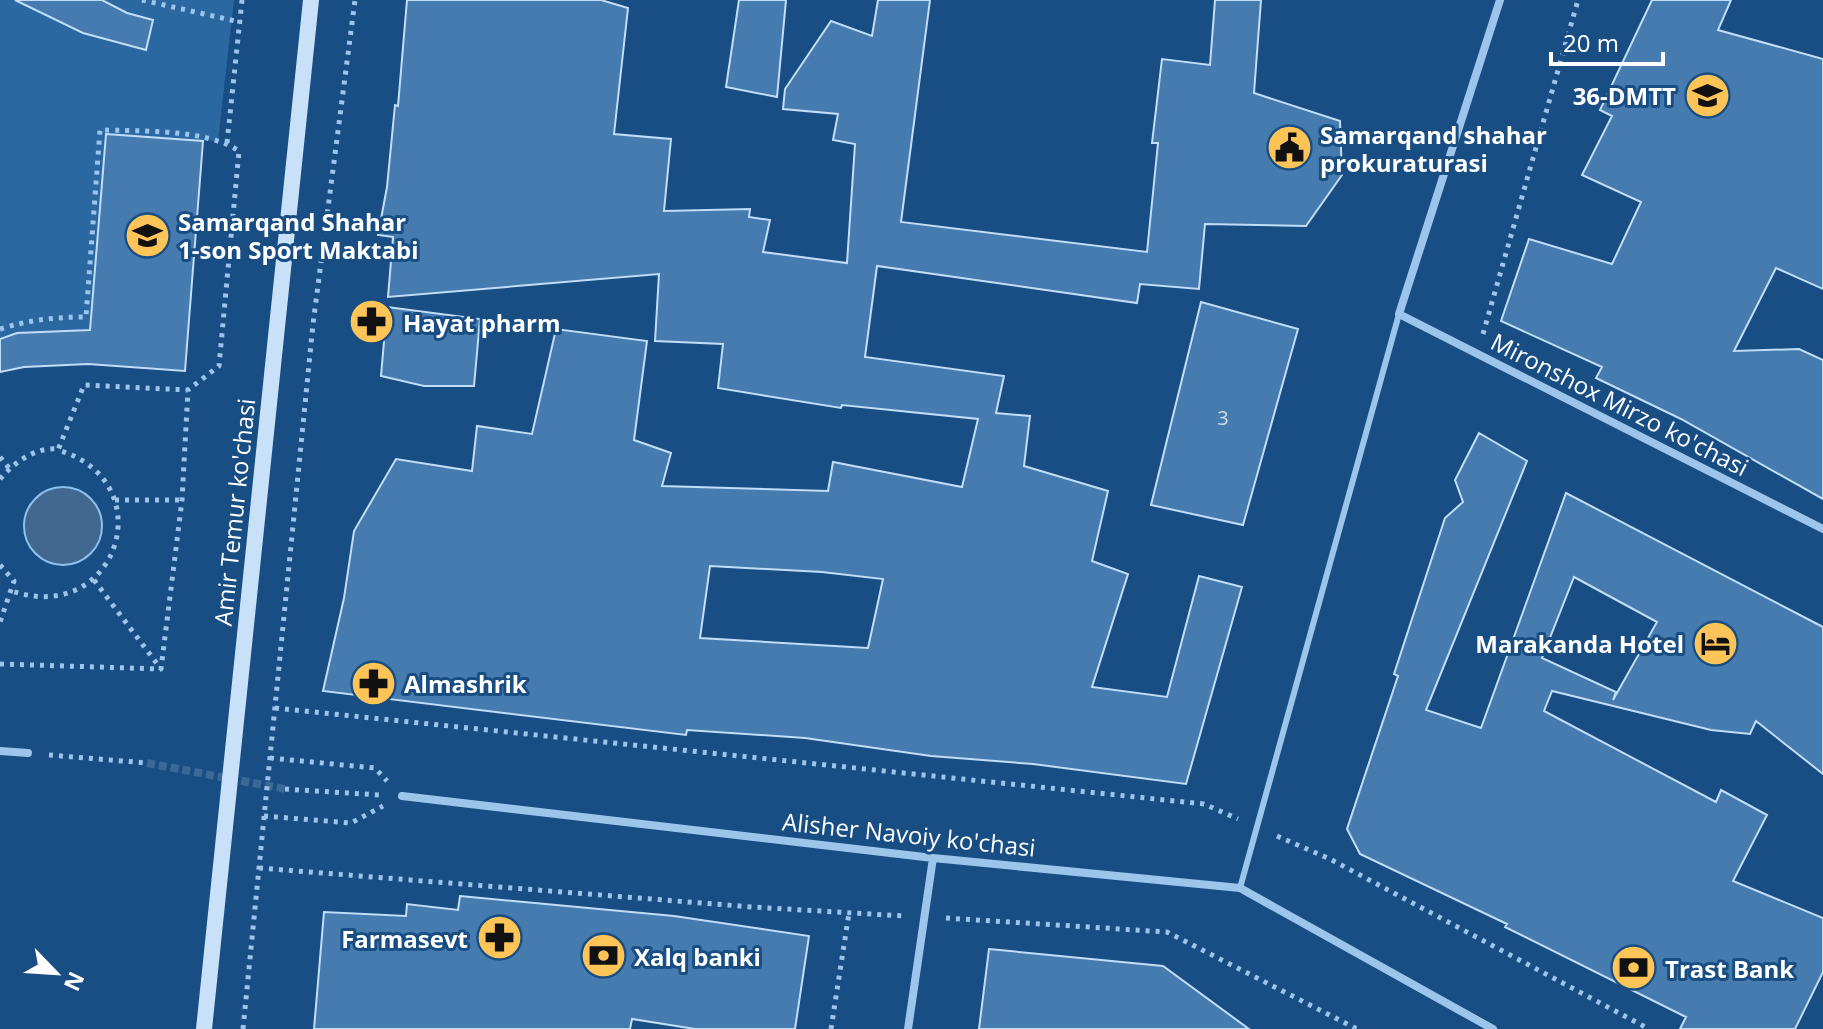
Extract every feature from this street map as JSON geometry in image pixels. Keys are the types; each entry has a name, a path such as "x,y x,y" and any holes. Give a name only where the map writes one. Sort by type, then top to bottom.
{"main road":[{"name":"Amir Temur ko'chasi","path":"204,1029 311,0"}],"street":[{"path":"1399,314 1500,0"},
{"name":"Mironshox Mirzo ko'chasi","path":"1399,314 1823,529"},
{"path":"0,751 28,753"},
{"name":"Alisher Navoiy ko'chasi","path":"402,796 933,858 1240,888 1493,1029"},
{"path":"908,1029 933,858"}],"lane":[{"path":"1240,888 1399,314"}],"path":[{"path":"142,0 240,22"},
{"path":"227,143 242,0"},
{"path":"243,1029 313,324 355,0"},
{"path":"1478,354 1578,0"},
{"path":"0,329 51,317 86,317 100,130 169,132 227,143 239,151 219,366 188,390 84,385 58,450"},
{"path":"161,669 182,500 188,390"},
{"path":"0,479 9,468 28,456 44,450 58,450 90,464 103,476 115,500 118,533 112,556 94,580 64,595 47,598 29,597 12,591"},
{"path":"0,457 9,468"},
{"path":"115,500 182,500"},
{"path":"0,565 14,581 0,622"},
{"path":"94,580 161,669"},
{"path":"0,664 161,669"},
{"path":"275,708 1204,804 1330,859 1649,1029"},
{"path":"28,753 147,763"},
{"path":"270,758 375,768 402,796"},
{"path":"285,789 402,796"},
{"path":"264,816 351,823 402,796"},
{"path":"259,868 849,913 1167,932 1357,1029"},
{"path":"831,1029 849,913"}],"shaded area":[{"path":"0,0 234,0 218,141 106,134 90,330 17,333 0,339"},
{"path":"63,487 78,490 91,498 99,511 102,526 99,541 91,554 78,562 63,565 48,562 35,554 27,541 24,526 27,511 35,498 48,490"}],"building":[{"path":"15,0 102,0 127,13 153,20 146,50 83,33"},
{"path":"407,0 601,0 628,8 614,134 671,139 664,211 750,209 749,217 770,220 763,252 847,263 855,144 833,140 838,114 783,109 785,89 831,21 872,36 878,0 930,0 901,222 1147,252 1158,143 1152,143 1162,59 1210,65 1215,0 1261,0 1254,93 1340,121 1342,175 1306,226 1205,224 1199,289 1140,284 1137,303 877,266 865,357 1004,376 996,413 1030,416 1024,466 1108,491 1092,561 1128,574 1092,687 1167,697 1199,576 1242,587 1186,784 1033,764 931,756 805,738 687,730 686,735 323,691 344,598 354,531 396,459 472,471 477,426 532,434 556,329 647,341 634,440 671,453 662,486 828,491 833,462 962,487 978,419 842,405 841,408 718,388 723,344 655,341 659,274 388,297 393,237 378,235 387,187 395,105 398,106","holes":["710,566 822,572 883,579 868,648 700,638"]},
{"path":"739,0 786,0 777,97 726,87"},
{"path":"1652,0 1731,0 1718,30 1823,59 1823,289 1776,268 1734,351 1799,349 1823,360 1823,499 1681,419 1596,378 1602,367 1501,321 1529,239 1612,264 1641,202 1582,175 1612,116 1600,110"},
{"name":"Samarqand Shahar 1-son Sport Maktabi","path":"106,134 203,141 185,371 88,364 24,367 0,372 0,339 17,333 90,330"},
{"path":"1201,302 1298,329 1243,525 1151,505"},
{"path":"387,307 480,319 474,386 424,386 381,376"},
{"path":"1479,433 1527,461 1426,710 1481,728 1566,493 1823,627 1823,774 1756,721 1750,734 1711,730 1552,691 1544,711 1716,802 1721,790 1767,815 1733,881 1823,918 1823,972 1795,1029 1680,1029 1686,1017 1505,927 1507,924 1360,854 1347,829 1398,676 1394,674 1445,518 1463,502 1455,480","holes":["1574,577 1657,622 1613,700 1616,692 1542,658"]},
{"path":"460,896 674,916 809,936 795,1029 695,1029 632,1019 630,1029 314,1029 324,912 406,916 407,904 458,910"},
{"path":"989,949 1163,966 1249,1029 979,1029"}],"tunnel":[{"path":"147,763 285,789"}],"place":[{"name":"36-DMTT","path":"1707,95"},
{"name":"Samarqand shahar prokuraturasi","path":"1289,148"},
{"name":"Samarqand Shahar 1-son Sport Maktabi","path":"147,235"},
{"name":"Hayat pharm","path":"372,322"},
{"name":"Marakanda Hotel","path":"1715,643"},
{"name":"Almashrik","path":"373,683"},
{"name":"Farmasevt","path":"499,938"},
{"name":"Xalq banki","path":"603,956"},
{"name":"Trast Bank","path":"1634,968"}]}
